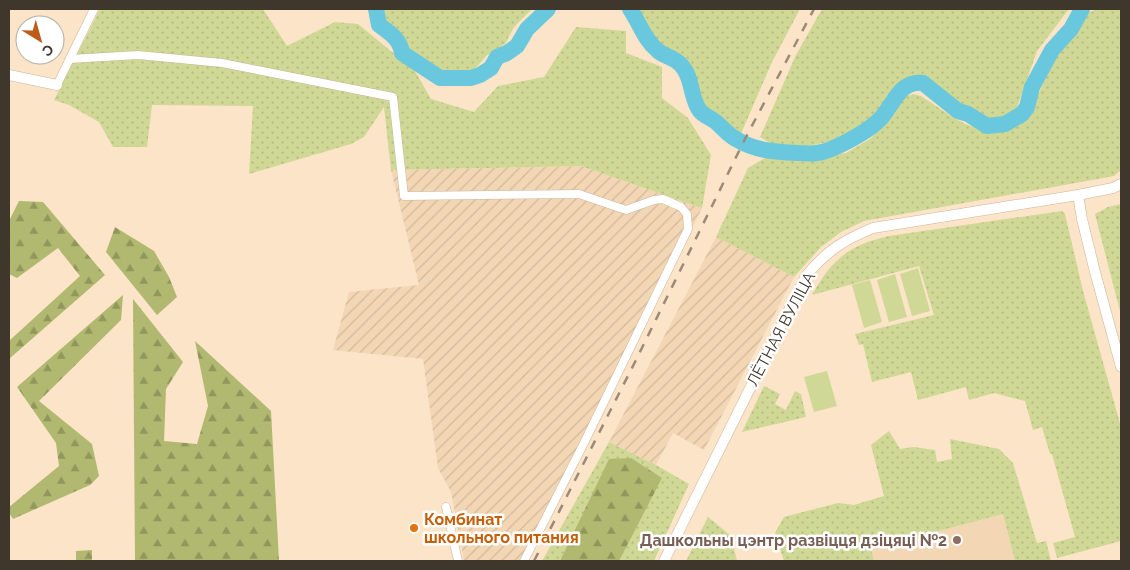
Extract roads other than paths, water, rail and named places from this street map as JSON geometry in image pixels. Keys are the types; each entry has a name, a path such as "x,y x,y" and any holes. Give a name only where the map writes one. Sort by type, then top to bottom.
{"street":[{"path":"9,75 57,85 94,9"},
{"path":"70,59 138,55 222,63 393,97 404,196 578,194 626,210 662,199 681,207 687,214 688,230 524,561"},
{"name":"ЛЁТНАЯ ВУЛІЦА","path":"664,561 806,276 821,259 841,243 872,228 1078,195 1113,188 1121,184"},
{"path":"1078,195 1093,263 1121,367"},
{"path":"446,507 458,561"}],"waterway":[{"path":"376,9 379,25 397,40 402,53 440,78 471,78 491,68 497,57 517,46 527,29 548,9"},
{"path":"630,9 652,46 679,63 686,71 697,106 703,114 716,122 733,137 751,146 774,151 810,153 824,152 865,131 883,116 901,91 914,83 923,83 958,111 968,114 987,126 1005,124 1022,114 1027,107 1032,87 1052,50 1071,29 1082,9"}],"railway":[{"path":"534,561 746,137 814,9"}],"place":[{"name":"Комбинат школьного питания","path":"414,528"},
{"name":"Дашкольны цэнтр развіцця дзіцяці №2","path":"957,540"}]}
